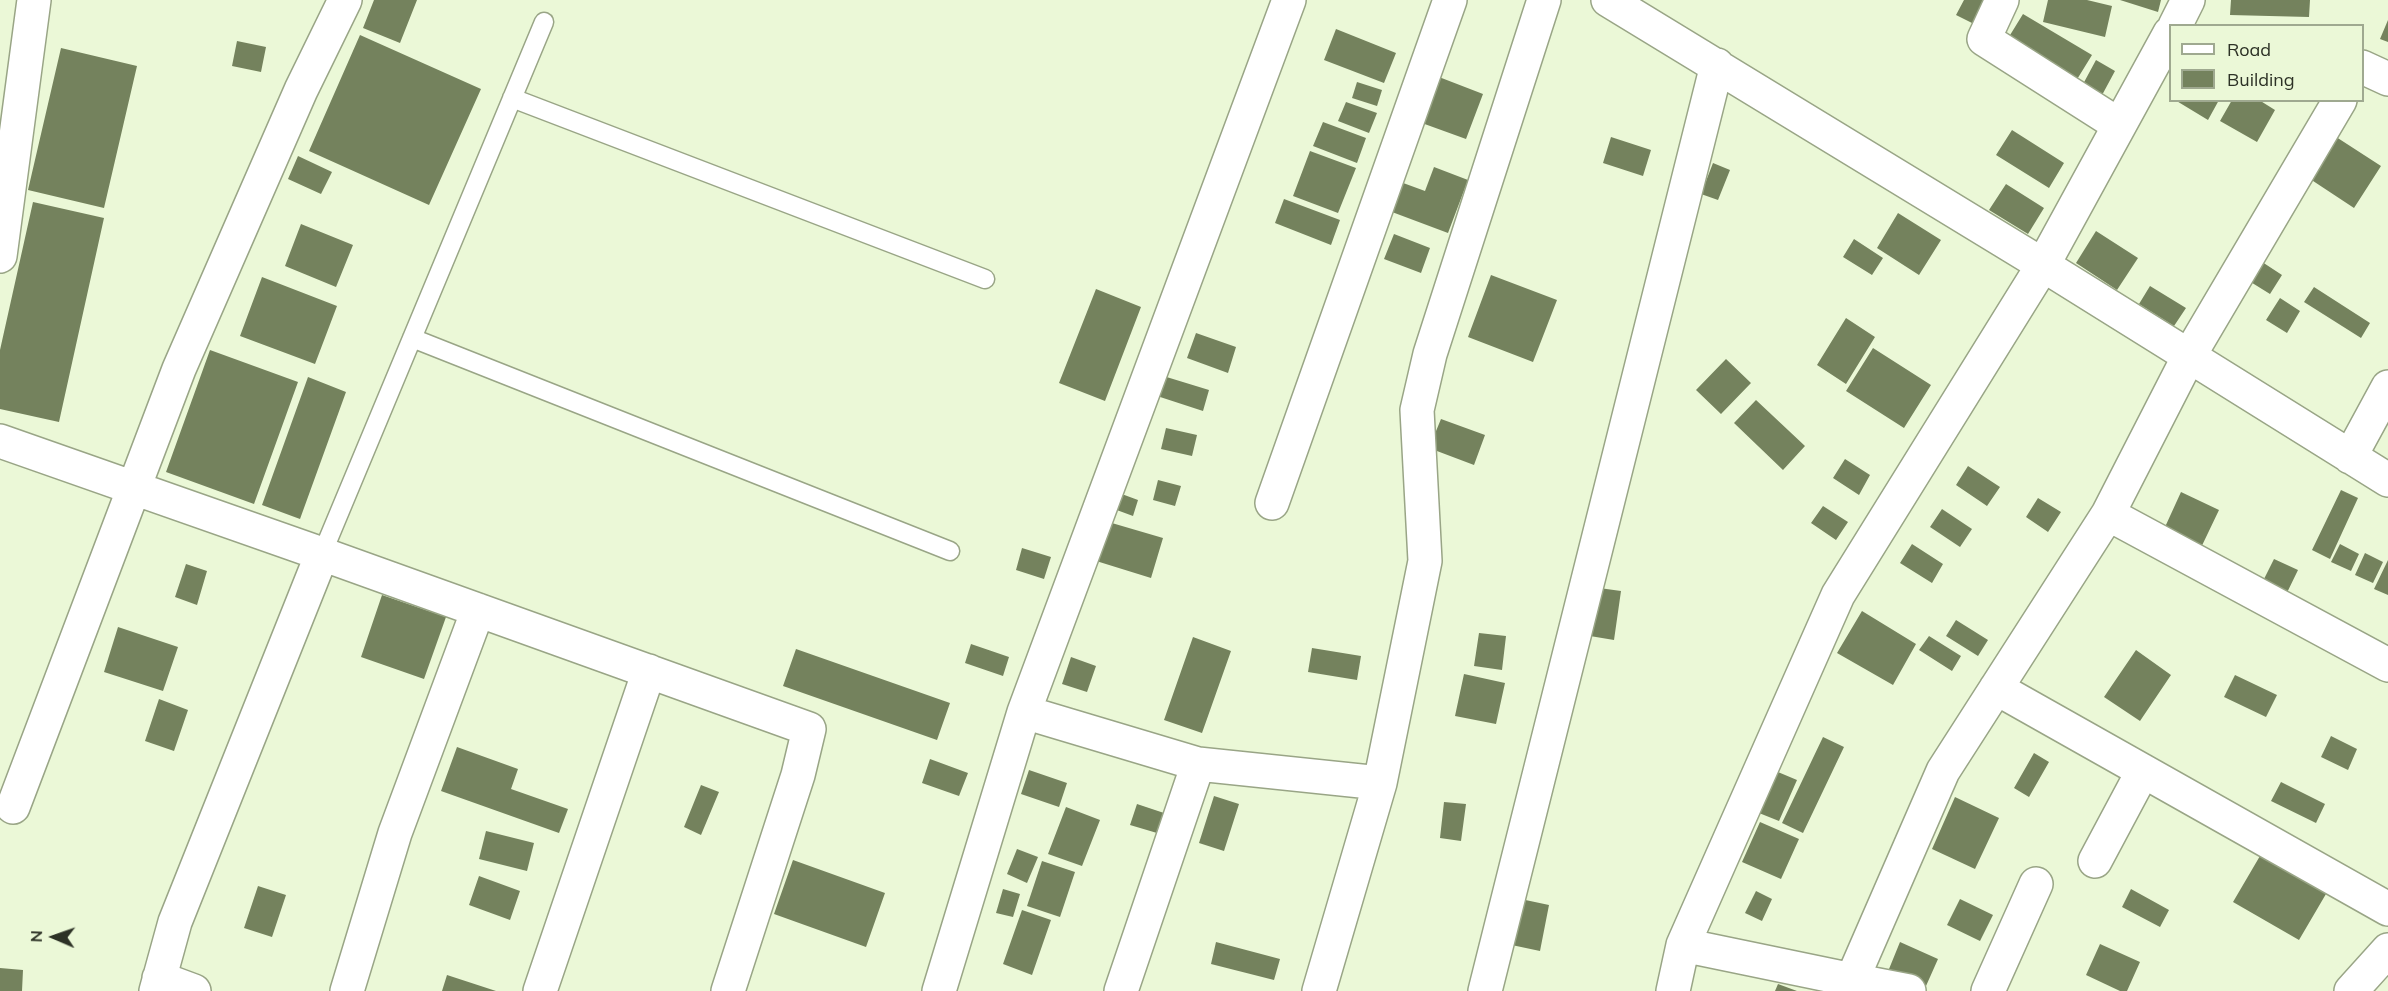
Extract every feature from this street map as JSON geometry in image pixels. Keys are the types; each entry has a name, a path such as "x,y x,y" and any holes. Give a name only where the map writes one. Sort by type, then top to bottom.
{"street":[{"path":"0,256 34,0"},
{"path":"13,807 183,358 296,101 345,0"},
{"path":"939,991 1024,712 1289,0"},
{"path":"1272,503 1450,0"},
{"path":"1319,991 1380,783 1425,561 1417,410 1430,354 1544,0"},
{"path":"1608,0 2043,265 2388,480"},
{"path":"2002,0 1984,39 2119,125"},
{"path":"2176,24 2188,0"},
{"path":"1673,991 1683,945 1838,595 2043,265 2169,35"},
{"path":"1485,991 1717,65"},
{"path":"2364,68 2388,79"},
{"path":"1850,986 1943,771 2108,514 2189,356 2339,102"},
{"path":"2350,457 2388,387"},
{"path":"0,441 135,487 809,729 798,775 728,991"},
{"path":"2108,514 2388,664"},
{"path":"194,991 158,984 176,922 322,554"},
{"path":"347,991 395,833 478,610"},
{"path":"540,991 649,671"},
{"path":"1996,688 2388,909"},
{"path":"1024,712 1198,764 1380,783"},
{"path":"1121,991 1198,764"},
{"path":"2095,861 2143,771"},
{"path":"1988,991 2036,884"},
{"path":"1683,945 1850,986 1909,991"},
{"path":"2350,991 2388,950"}],"lane":[{"path":"322,554 544,22"},
{"path":"512,98 985,279"},
{"path":"412,338 950,551"}],"building":[{"path":"374,0 417,0 400,43 363,28"},
{"path":"1964,0 1986,0 1974,24 1956,15"},
{"path":"2048,0 2087,0 2112,6 2105,37 2043,22"},
{"path":"2120,0 2161,0 2158,12"},
{"path":"2231,0 2310,0 2309,17 2230,15"},
{"path":"2023,14 2092,55 2076,81 2007,40"},
{"path":"2388,20 2388,42 2380,39"},
{"path":"1336,29 1396,53 1384,83 1324,60"},
{"path":"360,35 481,89 429,205 309,151"},
{"path":"237,41 266,47 261,72 232,66"},
{"path":"61,48 137,66 104,208 28,190"},
{"path":"2096,60 2115,71 2101,97 2082,86"},
{"path":"1426,72 1483,94 1466,139 1408,118"},
{"path":"1357,82 1382,90 1377,106 1352,98"},
{"path":"1346,102 1377,113 1369,133 1338,121"},
{"path":"2178,102 2218,102 2208,120"},
{"path":"2231,102 2262,102 2275,110 2257,142 2220,121"},
{"path":"1323,122 1366,138 1357,163 1313,146"},
{"path":"2012,130 2064,163 2049,188 1996,155"},
{"path":"2330,133 2381,166 2354,208 2304,175"},
{"path":"1611,137 1651,150 1643,176 1603,163"},
{"path":"1310,151 1356,168 1338,213 1293,196"},
{"path":"298,156 332,172 321,194 288,179"},
{"path":"1713,163 1730,170 1718,200 1701,194"},
{"path":"1434,167 1468,180 1448,233 1384,209 1395,180 1425,191"},
{"path":"2006,184 2044,208 2028,234 1989,210"},
{"path":"1284,199 1340,220 1331,245 1275,223"},
{"path":"33,202 104,218 59,422 0,409 0,350"},
{"path":"1898,213 1941,240 1919,275 1877,248"},
{"path":"301,224 353,245 336,287 285,266"},
{"path":"2096,231 2138,258 2117,290 2076,263"},
{"path":"1394,234 1430,248 1421,273 1384,259"},
{"path":"1854,239 1883,258 1872,275 1843,257"},
{"path":"2253,256 2282,275 2270,294 2241,276"},
{"path":"1491,275 1557,300 1533,362 1468,337"},
{"path":"262,277 337,306 315,364 240,336"},
{"path":"2150,286 2186,308 2174,326 2139,304"},
{"path":"2314,287 2370,323 2361,338 2304,302"},
{"path":"1096,289 1141,307 1105,401 1059,383"},
{"path":"2280,298 2300,311 2287,333 2266,320"},
{"path":"1846,318 1875,337 1846,384 1817,365"},
{"path":"1196,333 1236,347 1228,373 1187,358"},
{"path":"1873,348 1931,385 1904,428 1846,391"},
{"path":"210,350 298,382 254,504 166,472"},
{"path":"1726,359 1751,383 1721,414 1696,390"},
{"path":"1160,375 1209,390 1203,411 1154,395"},
{"path":"308,377 346,392 300,519 262,505"},
{"path":"1756,400 1805,446 1783,470 1734,423"},
{"path":"1441,419 1485,435 1474,465 1429,448"},
{"path":"1166,428 1197,435 1192,456 1161,449"},
{"path":"1845,459 1870,475 1859,495 1833,478"},
{"path":"1968,466 2000,487 1987,506 1956,485"},
{"path":"1158,480 1181,486 1175,506 1153,500"},
{"path":"2341,490 2358,498 2330,559 2312,550"},
{"path":"2181,492 2219,510 2197,556 2160,538"},
{"path":"1119,493 1138,500 1133,516 1114,509"},
{"path":"2038,498 2061,512 2048,532 2026,517"},
{"path":"1823,506 1848,522 1836,540 1811,523"},
{"path":"1942,509 1972,529 1960,547 1930,527"},
{"path":"1105,521 1163,538 1151,578 1093,560"},
{"path":"1912,544 1943,564 1932,583 1900,563"},
{"path":"2340,544 2359,554 2351,571 2331,562"},
{"path":"1022,548 1051,557 1044,579 1016,570"},
{"path":"2365,553 2383,562 2373,583 2355,575"},
{"path":"2274,559 2298,570 2282,603 2258,591"},
{"path":"2388,560 2388,595 2374,589"},
{"path":"186,564 207,571 197,605 175,597"},
{"path":"1592,587 1621,591 1614,640 1584,635"},
{"path":"382,595 446,617 424,679 361,657"},
{"path":"1862,611 1916,644 1893,685 1837,653"},
{"path":"1956,620 1988,640 1978,656 1946,636"},
{"path":"118,627 178,647 163,691 104,672"},
{"path":"1479,633 1506,636 1502,670 1474,666"},
{"path":"1929,636 1961,656 1952,671 1919,650"},
{"path":"1193,637 1231,651 1202,733 1164,720"},
{"path":"971,644 1009,657 1003,676 965,663"},
{"path":"1312,648 1361,656 1357,680 1308,672"},
{"path":"796,649 950,703 937,740 783,686"},
{"path":"2136,650 2171,675 2140,721 2104,697"},
{"path":"1071,657 1096,666 1087,692 1062,684"},
{"path":"1464,674 1505,683 1496,724 1455,716"},
{"path":"2235,675 2277,695 2266,717 2224,697"},
{"path":"159,699 188,710 174,751 145,741"},
{"path":"2331,736 2357,749 2348,770 2321,757"},
{"path":"1823,737 1844,747 1803,833 1782,823"},
{"path":"457,747 518,769 511,789 568,809 559,833 441,791"},
{"path":"2034,753 2049,762 2029,797 2014,788"},
{"path":"930,759 968,773 959,796 922,783"},
{"path":"1766,767 1797,780 1779,821 1749,809"},
{"path":"1029,770 1067,783 1059,807 1021,794"},
{"path":"2281,782 2325,804 2316,823 2271,801"},
{"path":"701,785 719,792 701,835 684,827"},
{"path":"1214,796 1239,804 1224,851 1199,843"},
{"path":"1955,797 1999,818 1975,869 1932,849"},
{"path":"1444,802 1466,804 1461,841 1440,838"},
{"path":"1137,804 1164,813 1157,833 1130,825"},
{"path":"1066,807 1100,820 1082,866 1048,854"},
{"path":"1760,822 1799,839 1781,879 1742,862"},
{"path":"486,831 534,843 527,871 479,859"},
{"path":"2267,844 2333,882 2299,940 2233,902"},
{"path":"1017,849 1038,857 1027,883 1007,874"},
{"path":"793,860 885,893 866,947 774,914"},
{"path":"1042,861 1075,872 1060,917 1027,906"},
{"path":"479,876 520,891 510,920 469,905"},
{"path":"258,886 286,895 272,937 244,928"},
{"path":"1003,889 1020,894 1013,917 996,913"},
{"path":"2131,889 2169,910 2160,927 2122,907"},
{"path":"1756,891 1772,899 1762,921 1745,913"},
{"path":"1516,898 1549,905 1540,951 1507,944"},
{"path":"1960,899 1993,915 1980,941 1947,925"},
{"path":"1022,910 1051,920 1032,975 1003,964"},
{"path":"1216,942 1280,959 1274,980 1211,964"},
{"path":"1900,942 1938,959 1926,986 1889,969"},
{"path":"2100,944 2140,962 2127,991 2120,991 2086,975"},
{"path":"0,968 23,970 22,991 0,991"},
{"path":"447,975 496,991 442,991"},
{"path":"1778,984 1797,991 1775,991"}]}
